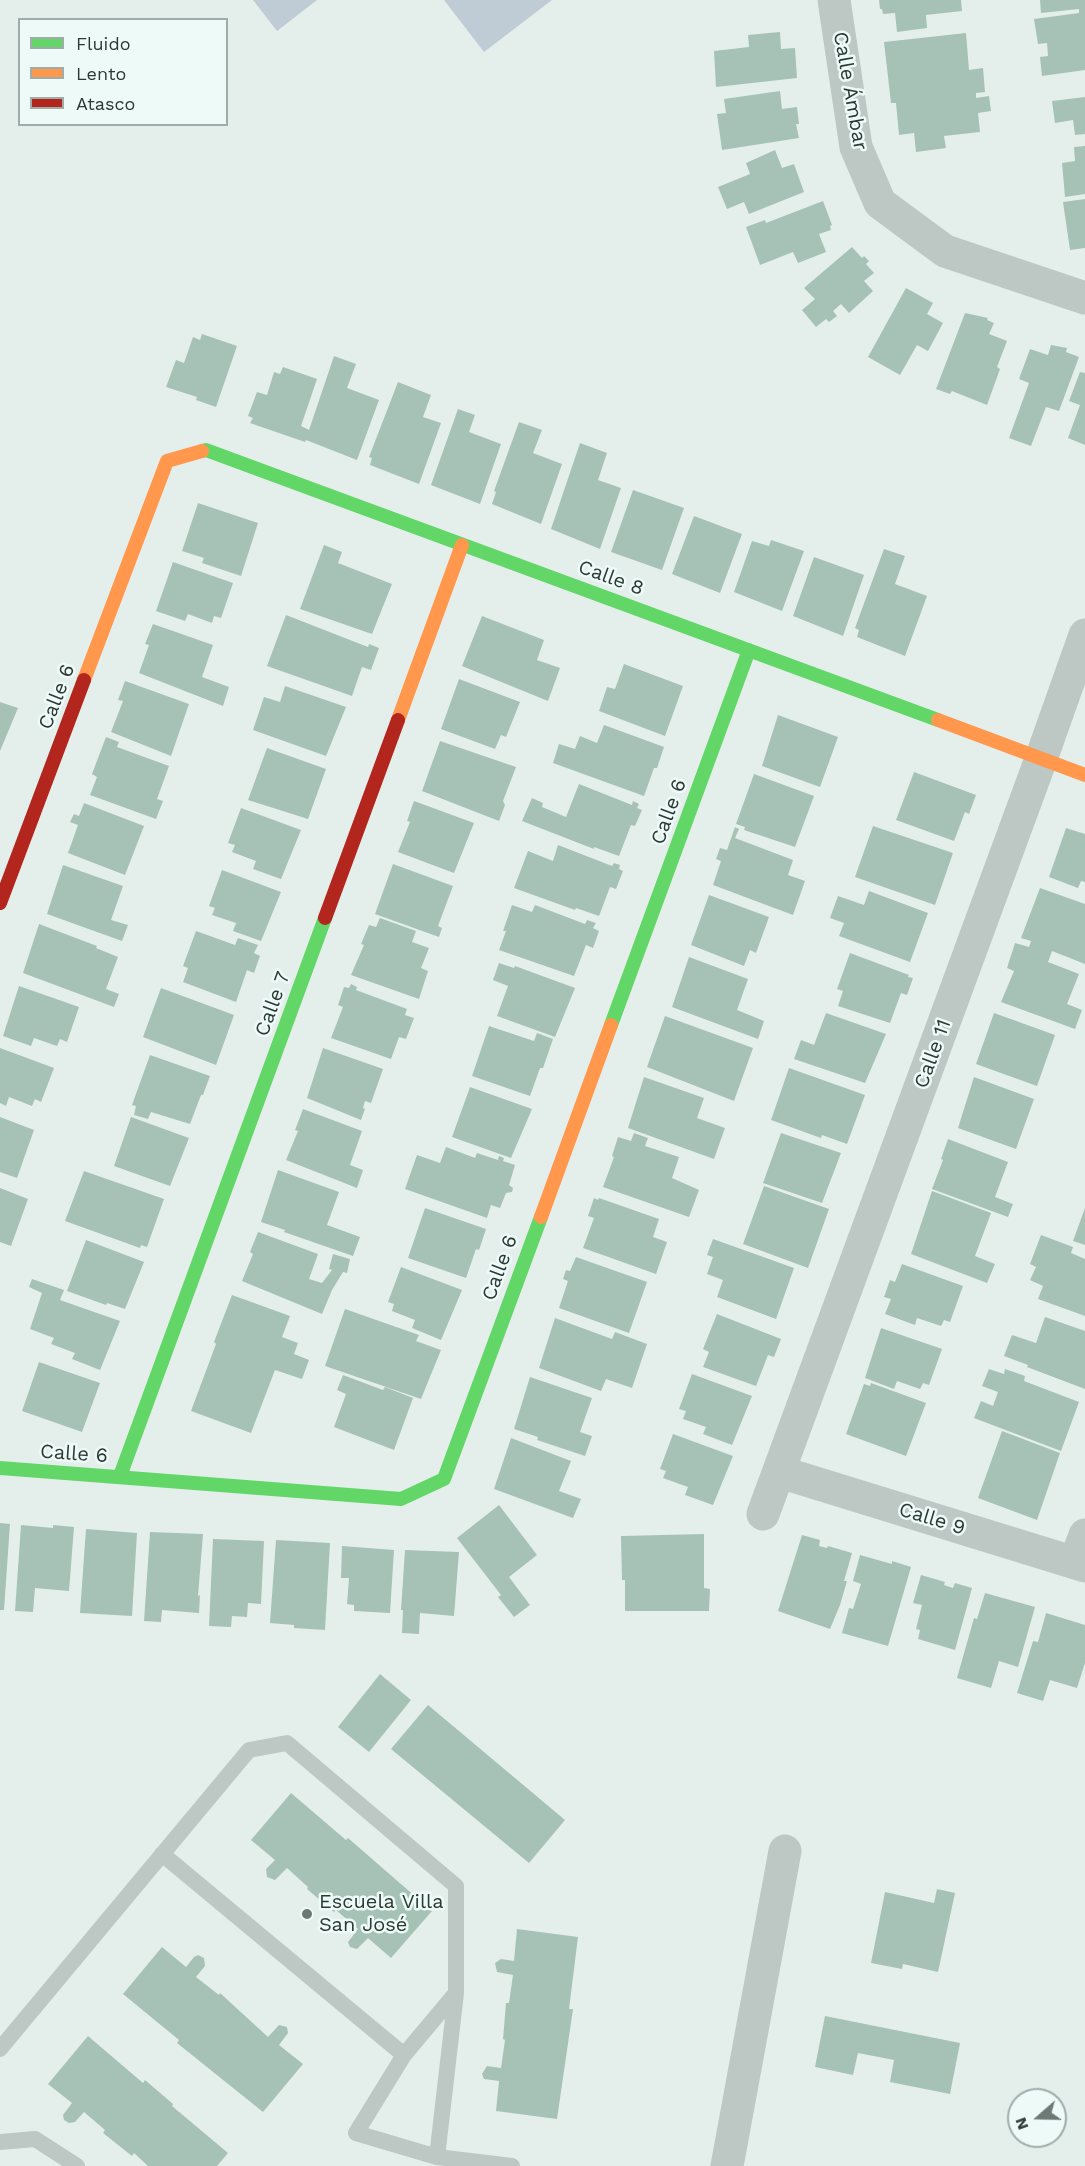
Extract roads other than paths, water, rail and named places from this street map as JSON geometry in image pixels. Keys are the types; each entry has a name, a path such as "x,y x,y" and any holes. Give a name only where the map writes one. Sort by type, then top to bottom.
{"street":[{"name":"Calle Ámbar","path":"834,0 856,147 880,203 945,251 1085,298"},
{"name":"Calle 8","path":"150,505 167,461 206,450 1085,775"},
{"name":"Calle 6","path":"0,903 150,505"},
{"name":"Calle 7","path":"120,1476 462,545"},
{"name":"Calle 11","path":"763,1514 1085,635"},
{"name":"Calle 6","path":"0,1468 401,1499 444,1479 749,650"},
{"name":"Calle 9","path":"780,1472 1082,1555"},
{"path":"727,2166 785,1851"}],"lane":[{"path":"0,2049 249,1750 287,1743 456,1886 456,1993 437,2157"},
{"path":"162,1854 404,2055"},
{"path":"456,1993 404,2055 356,2133 437,2157 512,2166"},
{"path":"0,2142 35,2139 77,2166"}],"place":[{"name":"Escuela Villa San José","path":"307,1914"}]}
